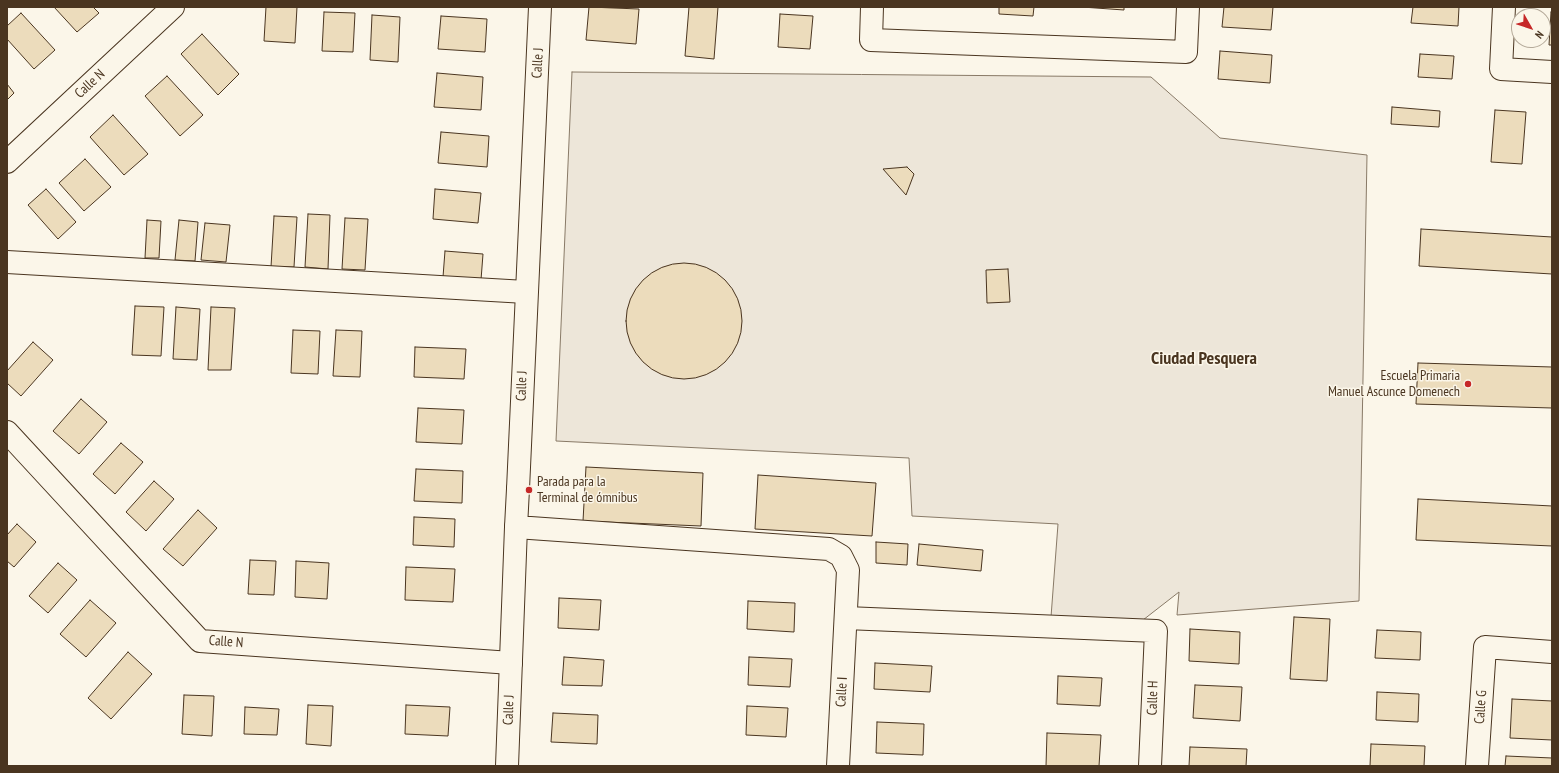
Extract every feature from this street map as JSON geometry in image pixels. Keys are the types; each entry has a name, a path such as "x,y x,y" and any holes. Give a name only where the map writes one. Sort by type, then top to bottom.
{"street":[{"name":"Calle N","path":"7,162 173,7"},
{"name":"Calle J","path":"507,766 526,292 540,7"},
{"path":"872,7 871,40 1186,52 1188,7"},
{"path":"1504,7 1501,69 1552,72"},
{"path":"7,262 526,292"},
{"name":"Calle N","path":"7,432 200,641 511,663"},
{"name":"Calle I","path":"516,527 829,549 841,556 848,570 838,766"},
{"name":"Calle H","path":"846,618 1156,631 1150,766"},
{"name":"Calle G","path":"1477,766 1485,647 1552,652"}],"shaded area":[{"path":"572,72 1151,77 1220,138 1367,155 1359,601 1177,615 1179,592 1143,620 1051,617 1058,524 912,516 909,458 556,441"}],"building":[{"path":"54,7 93,7 99,13 77,32"},
{"path":"266,7 297,7 295,43 264,41"},
{"path":"589,7 639,9 636,44 586,40"},
{"path":"689,7 718,7 714,59 685,56"},
{"path":"999,7 1034,7 1033,16 999,14"},
{"path":"1082,7 1124,7 1124,10"},
{"path":"1224,7 1273,7 1271,30 1222,27"},
{"path":"1413,7 1459,7 1458,26 1411,23"},
{"path":"324,12 355,13 353,52 322,51"},
{"path":"1551,12 1552,12 1551,45"},
{"path":"21,13 55,50 34,69 7,39 7,26"},
{"path":"780,14 813,16 810,49 778,47"},
{"path":"372,15 400,17 398,62 370,60"},
{"path":"441,16 487,19 485,52 438,49"},
{"path":"202,34 239,74 218,95 181,54"},
{"path":"1220,51 1272,55 1270,83 1218,79"},
{"path":"1420,54 1454,56 1452,79 1418,77"},
{"path":"437,73 483,77 481,110 434,107"},
{"path":"167,76 203,115 180,136 145,96"},
{"path":"7,84 14,93 7,100"},
{"path":"1392,107 1440,111 1439,127 1391,124"},
{"path":"1495,110 1526,112 1522,164 1491,162"},
{"path":"113,115 148,154 124,175 90,137"},
{"path":"441,132 489,136 487,167 438,163"},
{"path":"85,159 111,187 84,211 59,183"},
{"path":"907,167 914,174 906,195 883,169"},
{"path":"46,189 76,222 58,239 28,205"},
{"path":"435,189 481,193 478,223 433,219"},
{"path":"308,214 330,215 328,269 305,267"},
{"path":"274,216 297,217 294,267 271,267"},
{"path":"345,218 368,219 365,270 342,269"},
{"path":"147,220 161,221 159,258 145,258"},
{"path":"179,220 198,222 195,261 175,260"},
{"path":"205,223 230,225 226,262 201,260"},
{"path":"1421,229 1552,237 1552,274 1419,266"},
{"path":"445,251 483,254 481,280 443,277"},
{"path":"684,263 706,267 716,272 725,280 733,289 738,299 742,321 738,343 733,353 725,362 716,370 706,375 684,379 662,375 652,370 643,362 635,353 630,343 626,321 630,299 635,289 643,280 652,272 662,267"},
{"path":"1008,269 1010,302 987,303 986,270"},
{"path":"135,306 164,307 161,356 132,355"},
{"path":"176,307 200,309 197,360 173,359"},
{"path":"211,307 235,308 231,370 208,370"},
{"path":"293,330 320,331 318,374 291,373"},
{"path":"336,330 362,331 360,377 333,376"},
{"path":"33,342 53,360 21,396 7,383 7,371"},
{"path":"415,347 466,349 464,379 414,377"},
{"path":"1418,363 1552,367 1552,408 1416,404"},
{"path":"81,399 107,422 79,454 53,431"},
{"path":"418,408 464,410 462,444 416,442"},
{"path":"121,443 143,462 115,494 93,474"},
{"path":"586,467 703,473 701,526 583,521"},
{"path":"416,469 463,471 462,503 414,501"},
{"path":"758,475 876,483 872,536 755,529"},
{"path":"154,481 174,499 146,531 126,512"},
{"path":"1418,499 1552,506 1552,546 1416,540"},
{"path":"198,510 217,528 183,566 163,549"},
{"path":"414,517 455,519 454,547 413,545"},
{"path":"17,524 36,542 14,567 7,561 7,535"},
{"path":"876,542 908,544 907,565 876,563"},
{"path":"919,544 983,550 981,571 917,565"},
{"path":"250,560 276,561 274,595 248,594"},
{"path":"296,561 329,563 327,599 295,597"},
{"path":"58,563 77,580 48,613 29,596"},
{"path":"406,567 455,569 453,602 405,600"},
{"path":"559,598 601,600 599,630 558,628"},
{"path":"90,600 116,623 86,657 60,634"},
{"path":"748,601 795,603 794,632 747,629"},
{"path":"1294,617 1330,619 1327,681 1290,679"},
{"path":"1190,629 1240,632 1239,664 1189,661"},
{"path":"1377,630 1421,632 1420,660 1375,658"},
{"path":"128,652 152,674 111,719 88,698"},
{"path":"564,657 604,660 602,686 562,685"},
{"path":"749,657 792,659 790,687 748,685"},
{"path":"875,663 932,666 930,692 874,689"},
{"path":"1058,676 1102,678 1100,706 1057,704"},
{"path":"1195,685 1242,687 1240,721 1193,718"},
{"path":"1377,692 1419,694 1418,722 1376,720"},
{"path":"184,695 214,696 212,736 182,734"},
{"path":"1512,699 1552,701 1552,740 1510,738"},
{"path":"308,705 333,706 331,746 306,744"},
{"path":"406,705 450,707 448,736 405,734"},
{"path":"747,706 788,708 786,737 746,735"},
{"path":"245,707 279,709 277,735 244,734"},
{"path":"553,713 598,715 597,744 551,742"},
{"path":"877,722 924,724 923,755 876,753"},
{"path":"1047,733 1101,735 1099,766 1046,766"},
{"path":"1371,744 1425,746 1424,766 1370,766"},
{"path":"1190,747 1247,749 1246,766 1189,766"},
{"path":"1506,756 1552,758 1552,766 1505,766"}],"place":[{"name":"Escuela Primaria Manuel Ascunce Domenech","path":"1468,384"},
{"name":"Parada para la Terminal de ómnibus","path":"529,490"}],"district":[{"name":"Ciudad Pesquera","path":"1204,359"}]}
